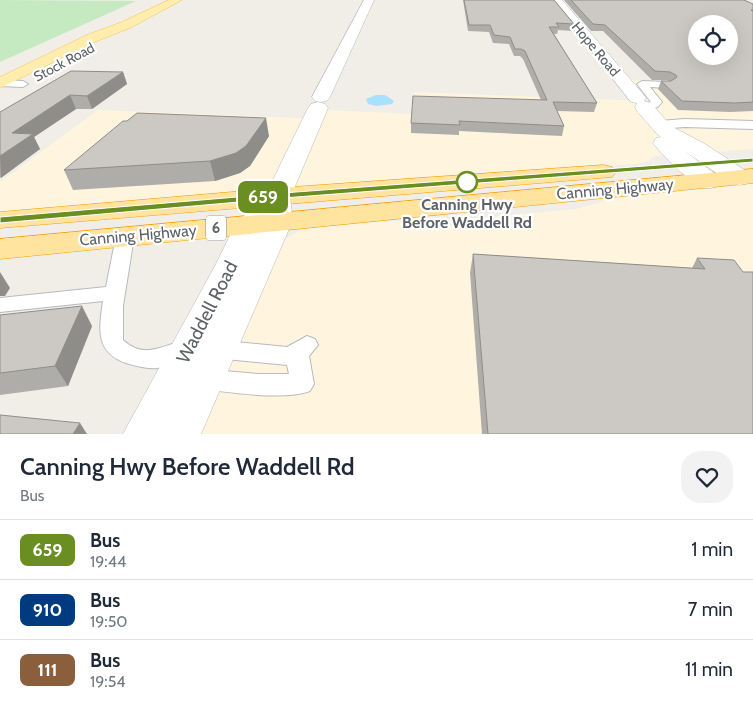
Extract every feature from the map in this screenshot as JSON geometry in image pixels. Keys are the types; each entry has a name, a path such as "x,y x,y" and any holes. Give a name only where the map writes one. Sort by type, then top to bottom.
{"highway":[{"name":"Canning Highway","path":"0,249 125,237 268,214 689,166 714,172"},
{"name":"Canning Highway","path":"0,220 268,214 714,172 749,172"}],"main road":[{"name":"Stock Road","path":"5,87 102,33 126,26 177,0"},
{"name":"Stock Road","path":"5,87 116,34 126,26"}],"street":[{"name":"Waddell Road","path":"145,434 189,362 268,214 319,102 369,0"},
{"name":"Hope Road","path":"556,0 661,128 681,139 714,172"},
{"name":"Hope Road","path":"661,128 662,140 670,151 689,166"},
{"name":"Waddell Road","path":"180,434 189,362"}],"lane":[{"path":"640,102 654,105 657,102 642,84 667,85"},
{"path":"661,128 685,123 753,125"},
{"path":"125,237 110,331 111,340 116,347 131,355 189,362 258,384 302,384 302,349 287,356 272,355 189,362"},
{"path":"0,305 115,293"}],"shaded area":[{"path":"630,80 753,84 753,149 655,156 649,161 636,164 335,184 0,212 0,182 98,110 324,119 326,110 412,114 414,92 647,101"},
{"path":"753,184 753,434 201,434 278,248 287,238 300,231 315,226 381,221 444,221 576,209 615,198"}],"green space":[{"path":"0,0 136,1 0,62"}],"water":[{"path":"376,95 385,95 394,101 392,104 376,106 368,104 366,99"}],"building":[{"path":"464,0 554,0 574,24 556,23 559,27 549,27 597,103 553,102 564,126 459,121 460,125 411,123 413,96 547,100 525,51 515,49 510,37 494,35 490,25 469,25"},
{"path":"571,0 744,0 753,4 753,10 751,10 753,11 753,102 682,101 661,81 671,81 677,77 676,75 670,72 655,71 605,25 593,24"},
{"path":"71,71 123,72 87,96 70,95 12,133 33,134 0,156 0,112"},
{"path":"137,113 266,118 246,146 236,153 210,161 64,170 123,121 127,121"},
{"path":"473,254 705,269 697,258 734,260 743,272 753,272 753,434 488,434"},
{"path":"82,306 55,366 0,373 0,315"},
{"path":"0,415 80,423 73,434 0,434"}],"bus line":[{"name":"659","path":"0,220 296,194 753,161"}],"place":[{"name":"Canning Hwy Before Waddell Rd","path":"467,182"}]}
